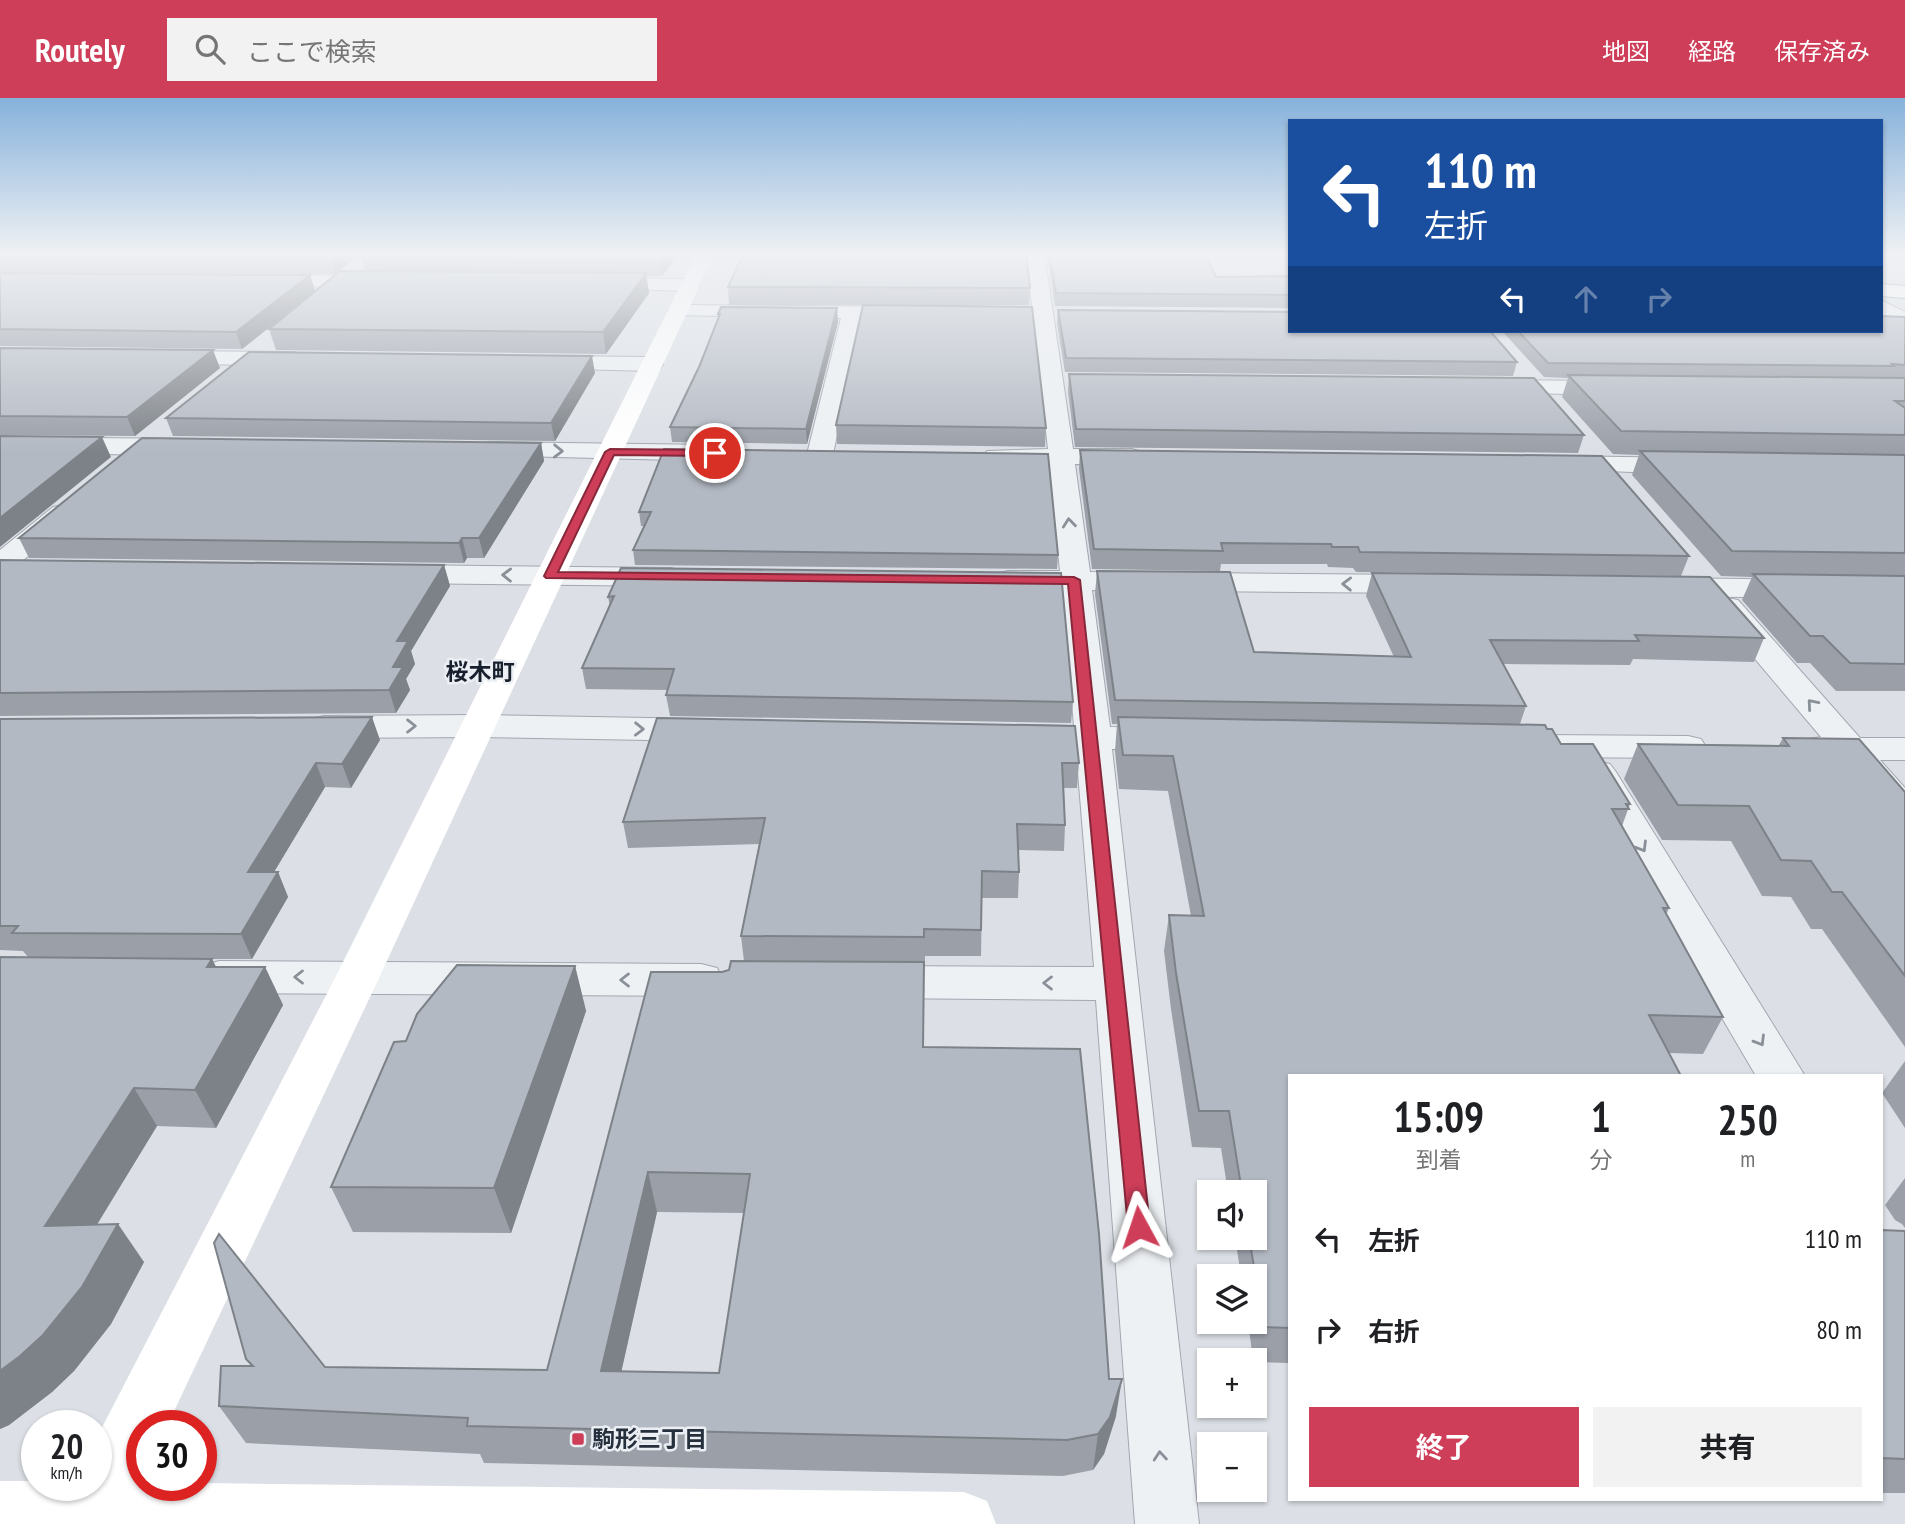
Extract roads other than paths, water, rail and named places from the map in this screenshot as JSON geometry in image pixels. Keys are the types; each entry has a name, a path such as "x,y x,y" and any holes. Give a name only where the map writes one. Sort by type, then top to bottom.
{"main road":[{"path":"89,1520 357,978 674,319"},
{"path":"0,1513 89,1520 964,1524"}],"street":[{"path":"820,454 852,319"},
{"path":"1041,319 1068,382 1062,456 1092,737 1167,1524"},
{"path":"1883,324 1905,323"},
{"path":"217,385 279,333"},
{"path":"138,358 318,360"},
{"path":"1513,359 1630,496"},
{"path":"526,363 652,364"},
{"path":"1469,387 1633,388"},
{"path":"113,472 175,420"},
{"path":"0,445 212,447"},
{"path":"459,450 742,453"},
{"path":"794,454 847,454"},
{"path":"968,455 1159,458"},
{"path":"1533,464 1713,466"},
{"path":"0,568 82,497"},
{"path":"1684,557 1905,812"},
{"path":"0,568 41,571"},
{"path":"372,574 702,577"},
{"path":"978,579 1448,585"},
{"path":"1642,587 1905,590"},
{"path":"287,727 478,726 743,731"},
{"path":"994,735 1200,739"},
{"path":"1514,745 1716,747"},
{"path":"1582,746 1780,1074"},
{"path":"1783,748 1905,749"},
{"path":"178,977 744,981"},
{"path":"840,981 1116,984"}],"place":[{"name":"駒形三丁目","path":"578,1439"}],"district":[{"name":"桜木町","path":"480,672"}]}
